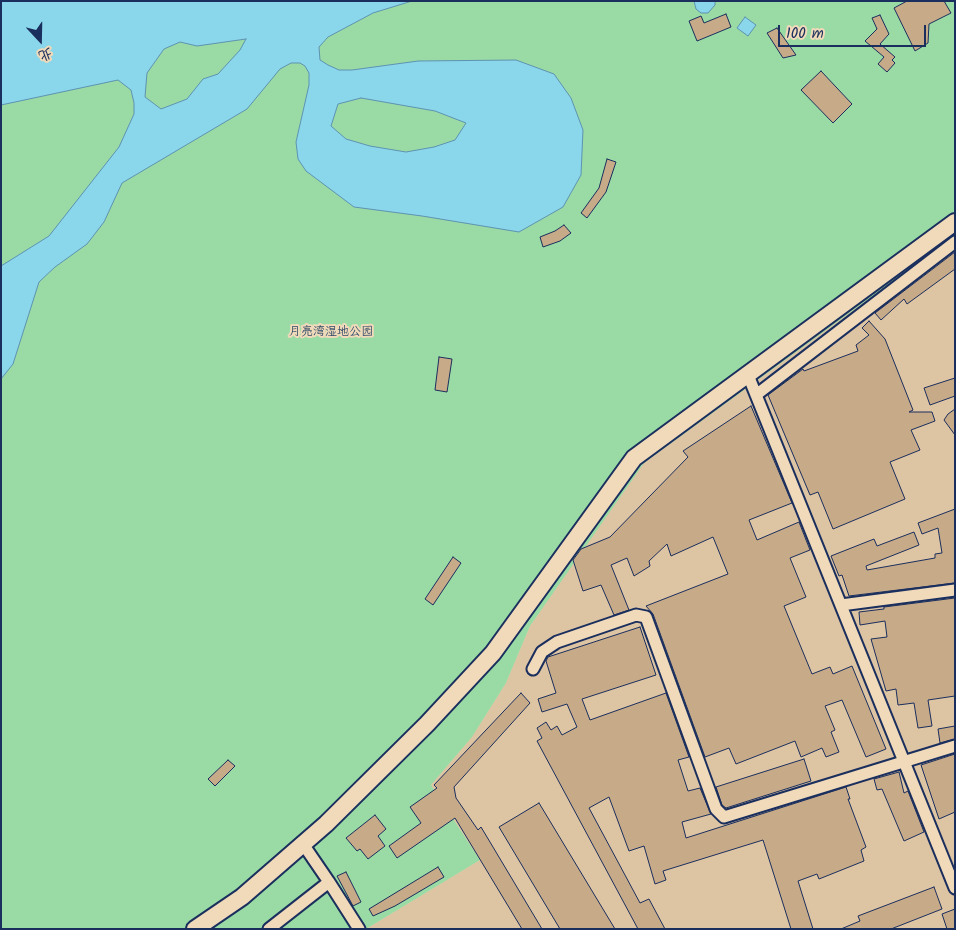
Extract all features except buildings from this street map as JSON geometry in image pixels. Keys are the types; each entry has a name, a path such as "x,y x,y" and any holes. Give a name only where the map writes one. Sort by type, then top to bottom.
{"street":[{"path":"195,929 242,897 304,844 427,724 493,653 634,458 955,222"},
{"path":"756,396 955,242"},
{"path":"748,375 955,888"},
{"path":"841,605 955,590"},
{"path":"533,669 542,652 557,642 636,615 646,617 716,809 724,817 955,746"},
{"path":"304,844 360,929"},
{"path":"269,929 329,882"}],"shaded area":[{"path":"955,222 955,929 366,929 480,860 431,785 472,737 506,683 530,626 643,463"}],"green space":[{"name":"月亮湾湿地公园","path":"314,1 955,1 955,236 644,463 530,626 506,683 472,737 431,785 480,860 366,929 1,929 1,91 163,28"}],"water":[{"path":"1,1 412,1 373,13 328,37 319,47 320,60 339,70 352,70 418,61 516,60 554,74 571,98 583,130 581,175 563,207 519,232 354,207 306,171 298,159 296,142 309,85 309,73 305,66 300,63 291,63 280,69 247,109 122,183 104,222 87,244 55,267 39,282 13,364 1,379 1,266 49,236 119,147 134,114 134,103 131,90 118,80 1,105","holes":["246,39 240,50 218,74 203,79 187,99 161,109 145,97 147,73 164,49 180,42 197,46","361,98 435,111 466,123 455,140 434,147 406,152 370,146 346,139 331,126 338,104"]},
{"path":"694,1 715,1 715,5 708,13 701,13 696,9"},
{"path":"745,17 756,25 748,36 737,28"}]}
